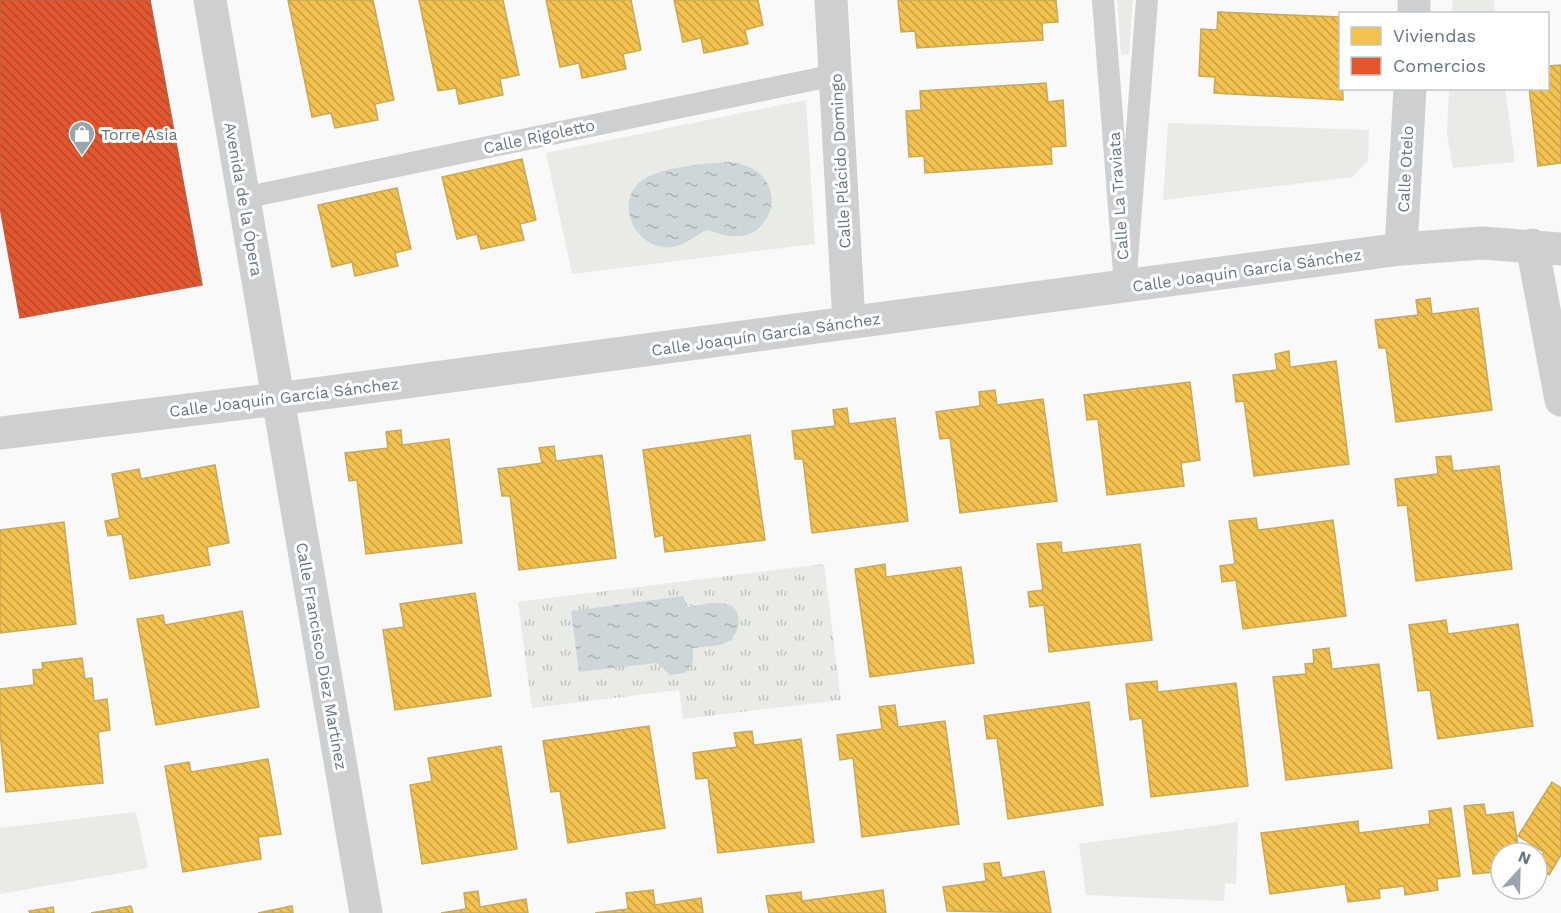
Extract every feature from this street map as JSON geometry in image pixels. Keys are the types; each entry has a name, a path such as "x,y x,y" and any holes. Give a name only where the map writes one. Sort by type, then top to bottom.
{"street":[{"name":"Avenida de la Ópera","path":"210,0 278,399"},
{"name":"Calle Plácido Domingo","path":"831,0 849,323"},
{"name":"Calle Otelo","path":"1401,249 1410,90"},
{"name":"Calle Joaquín García Sánchez","path":"0,433 278,399 1401,249 1482,243 1546,247 1561,400"},
{"name":"Calle Francisco Díez Martínez","path":"278,399 366,913"}],"lane":[{"name":"Calle La Traviata","path":"1103,0 1125,286"},
{"name":"Calle La Traviata","path":"1125,286 1146,0"},
{"name":"Calle Rigoletto","path":"243,198 835,75"}],"green space":[{"path":"1117,0 1133,0 1129,54 1121,55"},
{"path":"1453,0 1494,0 1495,12 1452,12"},
{"path":"1449,90 1505,90 1515,162 1453,168 1447,133"},
{"path":"806,100 815,244 572,274 546,153"},
{"path":"1168,123 1369,130 1368,160 1353,177 1163,200"},
{"path":"824,564 841,700 683,719 679,690 532,708 518,602"},
{"path":"136,812 148,868 0,894 0,828"},
{"path":"1238,822 1236,884 1225,883 1224,901 1086,895 1079,844"}],"water":[{"path":"730,162 756,171 767,183 770,190 771,209 760,227 746,235 737,236 718,234 708,230 671,247 648,242 639,234 629,213 629,202 633,191 641,181 671,169"},
{"path":"683,596 688,607 721,603 734,609 739,620 731,639 718,645 693,648 693,662 685,673 670,675 657,663 579,672 571,611"}],"building: Viviendas":[{"path":"288,0 373,0 394,100 375,104 378,120 335,128 331,113 312,117"},
{"path":"419,0 503,0 519,75 500,79 503,95 459,104 456,88 438,91"},
{"path":"546,0 631,0 641,50 623,54 626,69 582,78 579,63 560,67"},
{"path":"674,0 758,0 763,25 745,30 748,44 704,53 701,38 683,42"},
{"path":"898,0 1056,0 1058,22 1042,23 1043,40 917,48 915,31 901,32"},
{"path":"1218,12 1339,17 1339,90 1343,90 1343,100 1214,93 1215,77 1199,76 1201,29 1217,30"},
{"path":"1561,65 1561,163 1538,166 1529,90 1549,90 1549,66"},
{"path":"1046,83 1048,102 1063,100 1066,146 1051,147 1052,164 925,173 924,156 909,157 906,111 921,110 920,91"},
{"path":"522,159 536,220 520,224 524,240 481,249 477,234 457,239 442,177"},
{"path":"397,188 411,249 395,253 398,266 355,276 352,262 332,267 318,205"},
{"path":"1430,298 1432,314 1478,308 1492,410 1396,422 1386,348 1379,348 1375,320 1418,315 1416,300"},
{"path":"1289,351 1290,367 1336,361 1349,464 1254,476 1244,401 1236,402 1233,375 1277,370 1275,354"},
{"path":"1190,382 1200,460 1181,463 1184,486 1107,495 1098,419 1087,420 1084,395"},
{"path":"995,390 997,405 1043,399 1057,501 960,513 950,438 940,439 936,412 980,406 979,392"},
{"path":"847,408 849,424 895,418 908,521 812,533 803,459 795,459 792,431 835,426 833,410"},
{"path":"401,430 402,445 449,439 462,543 366,554 357,480 349,481 345,453 388,448 386,432"},
{"path":"750,435 765,540 665,552 663,535 655,537 643,450"},
{"path":"554,446 556,461 602,455 616,558 519,570 510,496 502,496 498,469 542,463 539,448"},
{"path":"1451,456 1453,471 1499,466 1512,569 1416,581 1407,505 1398,506 1395,479 1438,474 1436,457"},
{"path":"215,465 229,543 207,547 210,565 130,579 122,534 108,536 105,521 120,518 112,474 139,469 141,479"},
{"path":"1256,518 1258,530 1333,520 1346,616 1243,629 1236,580 1222,582 1220,566 1235,564 1229,521"},
{"path":"64,522 76,624 0,633 0,530"},
{"path":"1061,542 1062,553 1140,544 1152,640 1049,652 1044,605 1030,607 1028,592 1043,590 1037,544"},
{"path":"885,564 886,577 961,567 974,663 870,677 855,569"},
{"path":"475,593 491,696 395,710 383,630 404,627 400,604"},
{"path":"242,611 259,707 156,725 137,619 163,615 165,625"},
{"path":"1446,620 1448,634 1518,624 1533,726 1438,739 1430,690 1418,691 1409,625"},
{"path":"1329,648 1332,669 1379,664 1392,768 1286,780 1273,677 1306,674 1305,664 1314,663 1313,650"},
{"path":"82,658 85,679 92,678 94,701 107,699 110,730 98,732 103,783 6,792 0,731 0,689 34,685 33,670 43,669 42,663"},
{"path":"1157,681 1158,692 1236,683 1248,786 1151,797 1142,718 1130,720 1126,684"},
{"path":"1089,702 1103,805 1008,819 997,738 987,739 984,716"},
{"path":"895,705 898,727 945,721 959,824 862,837 853,758 840,760 837,735 882,729 879,707"},
{"path":"649,726 665,828 568,843 560,791 551,792 543,741"},
{"path":"752,731 754,745 801,739 814,842 718,853 708,778 696,779 693,753 737,747 734,733"},
{"path":"501,746 517,849 422,864 410,785 432,781 428,758"},
{"path":"268,759 281,834 258,837 261,859 183,872 165,766 189,762 191,772"},
{"path":"1552,782 1561,788 1561,855 1549,875 1549,841 1526,841 1518,836"},
{"path":"1484,804 1486,815 1513,812 1517,841 1489,841 1489,873 1473,874 1464,806"},
{"path":"1451,808 1460,876 1437,879 1438,890 1405,895 1404,886 1379,889 1380,898 1348,902 1345,884 1270,894 1261,833 1358,821 1359,833 1430,824 1429,811"},
{"path":"999,862 1002,878 1044,871 1051,913 947,911 943,887 986,881 984,864"},
{"path":"653,890 655,905 701,898 703,913 595,913 628,909 626,893"},
{"path":"883,890 886,913 769,913 766,896 801,892 802,901"},
{"path":"478,891 480,907 526,899 528,913 441,913 466,909 464,893"},
{"path":"131,906 133,913 91,913"},
{"path":"292,906 293,913 258,913"},
{"path":"53,907 54,913 30,913 29,911"}],"building: Comercios":[{"path":"0,0 150,0 202,285 20,318 0,207"}],"place":[{"name":"Torre Asia","path":"82,157"}]}
